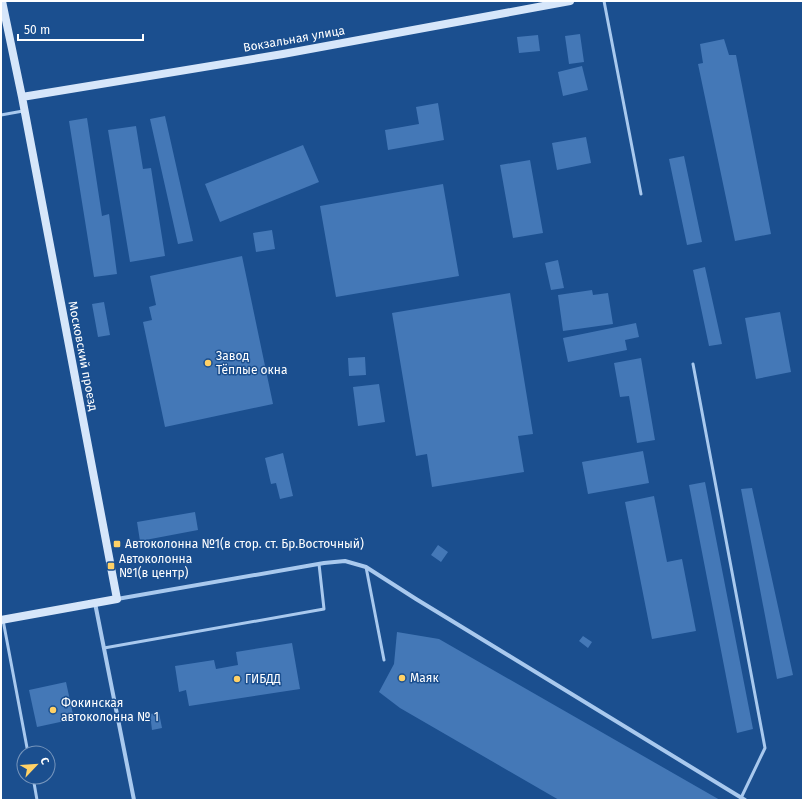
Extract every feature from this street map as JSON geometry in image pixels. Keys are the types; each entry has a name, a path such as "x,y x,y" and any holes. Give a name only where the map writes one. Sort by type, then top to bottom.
{"street":[{"name":"Московский проезд","path":"2,1 25,111 117,599"},
{"name":"Вокзальная улица","path":"22,97 275,55 570,1"},
{"path":"2,620 319,564 345,561 366,567 416,600 743,799"},
{"path":"95,603 134,800"}],"lane":[{"path":"604,1 641,194"},
{"path":"1,115 25,111"},
{"path":"693,364 765,748 743,799"},
{"path":"104,648 324,609 319,564"},
{"path":"366,567 384,660"},
{"path":"2,620 26,745"},
{"path":"34,785 37,800"}],"building":[{"path":"580,34 584,62 569,64 565,36"},
{"path":"538,35 540,51 519,53 517,37"},
{"path":"724,39 729,55 736,55 771,234 735,241 698,64 703,63 700,44"},
{"path":"582,66 588,90 563,96 558,72"},
{"path":"438,103 444,140 388,150 385,130 419,124 416,107"},
{"path":"165,116 193,241 178,244 150,119"},
{"path":"87,118 102,216 109,214 117,274 94,277 69,121"},
{"path":"136,126 143,169 151,168 165,256 130,262 108,130"},
{"path":"586,137 591,163 557,170 552,143"},
{"path":"303,145 319,182 220,222 205,184"},
{"path":"684,156 702,242 687,245 669,159"},
{"path":"530,160 543,233 513,238 500,165"},
{"path":"443,184 459,276 336,297 320,206"},
{"path":"272,230 275,249 256,252 253,233"},
{"name":"Завод Тёплые окна","path":"242,256 273,404 165,427 143,322 152,320 149,307 156,305 150,276"},
{"path":"558,260 564,288 551,290 545,263"},
{"path":"705,267 722,344 709,346 693,270"},
{"path":"592,290 593,295 608,293 613,324 563,331 558,295"},
{"path":"510,293 533,434 518,436 524,472 432,487 427,454 416,456 392,313"},
{"path":"104,302 110,335 98,337 92,304"},
{"path":"780,312 791,372 756,379 745,318"},
{"path":"636,323 639,337 625,340 627,350 568,362 563,338"},
{"path":"365,357 366,375 349,376 348,358"},
{"path":"641,358 655,440 637,443 629,396 620,397 614,363"},
{"path":"379,384 385,422 358,426 353,387"},
{"path":"643,451 649,483 588,494 582,462"},
{"path":"283,453 293,496 280,499 276,483 271,484 265,458"},
{"path":"705,482 753,729 737,733 689,485"},
{"path":"752,488 793,675 777,679 741,489"},
{"path":"654,496 667,562 682,559 696,631 652,639 625,502"},
{"path":"195,512 198,530 140,541 137,522"},
{"path":"438,545 448,552 441,562 431,555"},
{"path":"397,632 439,639 720,800 559,800 400,708 379,692 394,664"},
{"path":"583,636 592,642 588,648 579,641"},
{"name":"ГИБДД","path":"292,643 300,689 189,706 186,690 179,692 175,666 214,660 216,669 238,665 236,652"},
{"name":"Фокинская автоколонна № 1","path":"66,682 74,719 37,727 29,690"},
{"path":"159,713 162,728 152,730 150,714"}],"place":[{"name":"Завод Тёплые окна","path":"208,363"},
{"name":"Автоколонна №1(в стор. ст. Бр.Восточный)","path":"117,544"},
{"name":"Автоколонна №1(в центр)","path":"111,566"},
{"name":"Маяк","path":"402,678"},
{"name":"ГИБДД","path":"237,679"},
{"name":"Фокинская автоколонна № 1","path":"53,710"}]}
